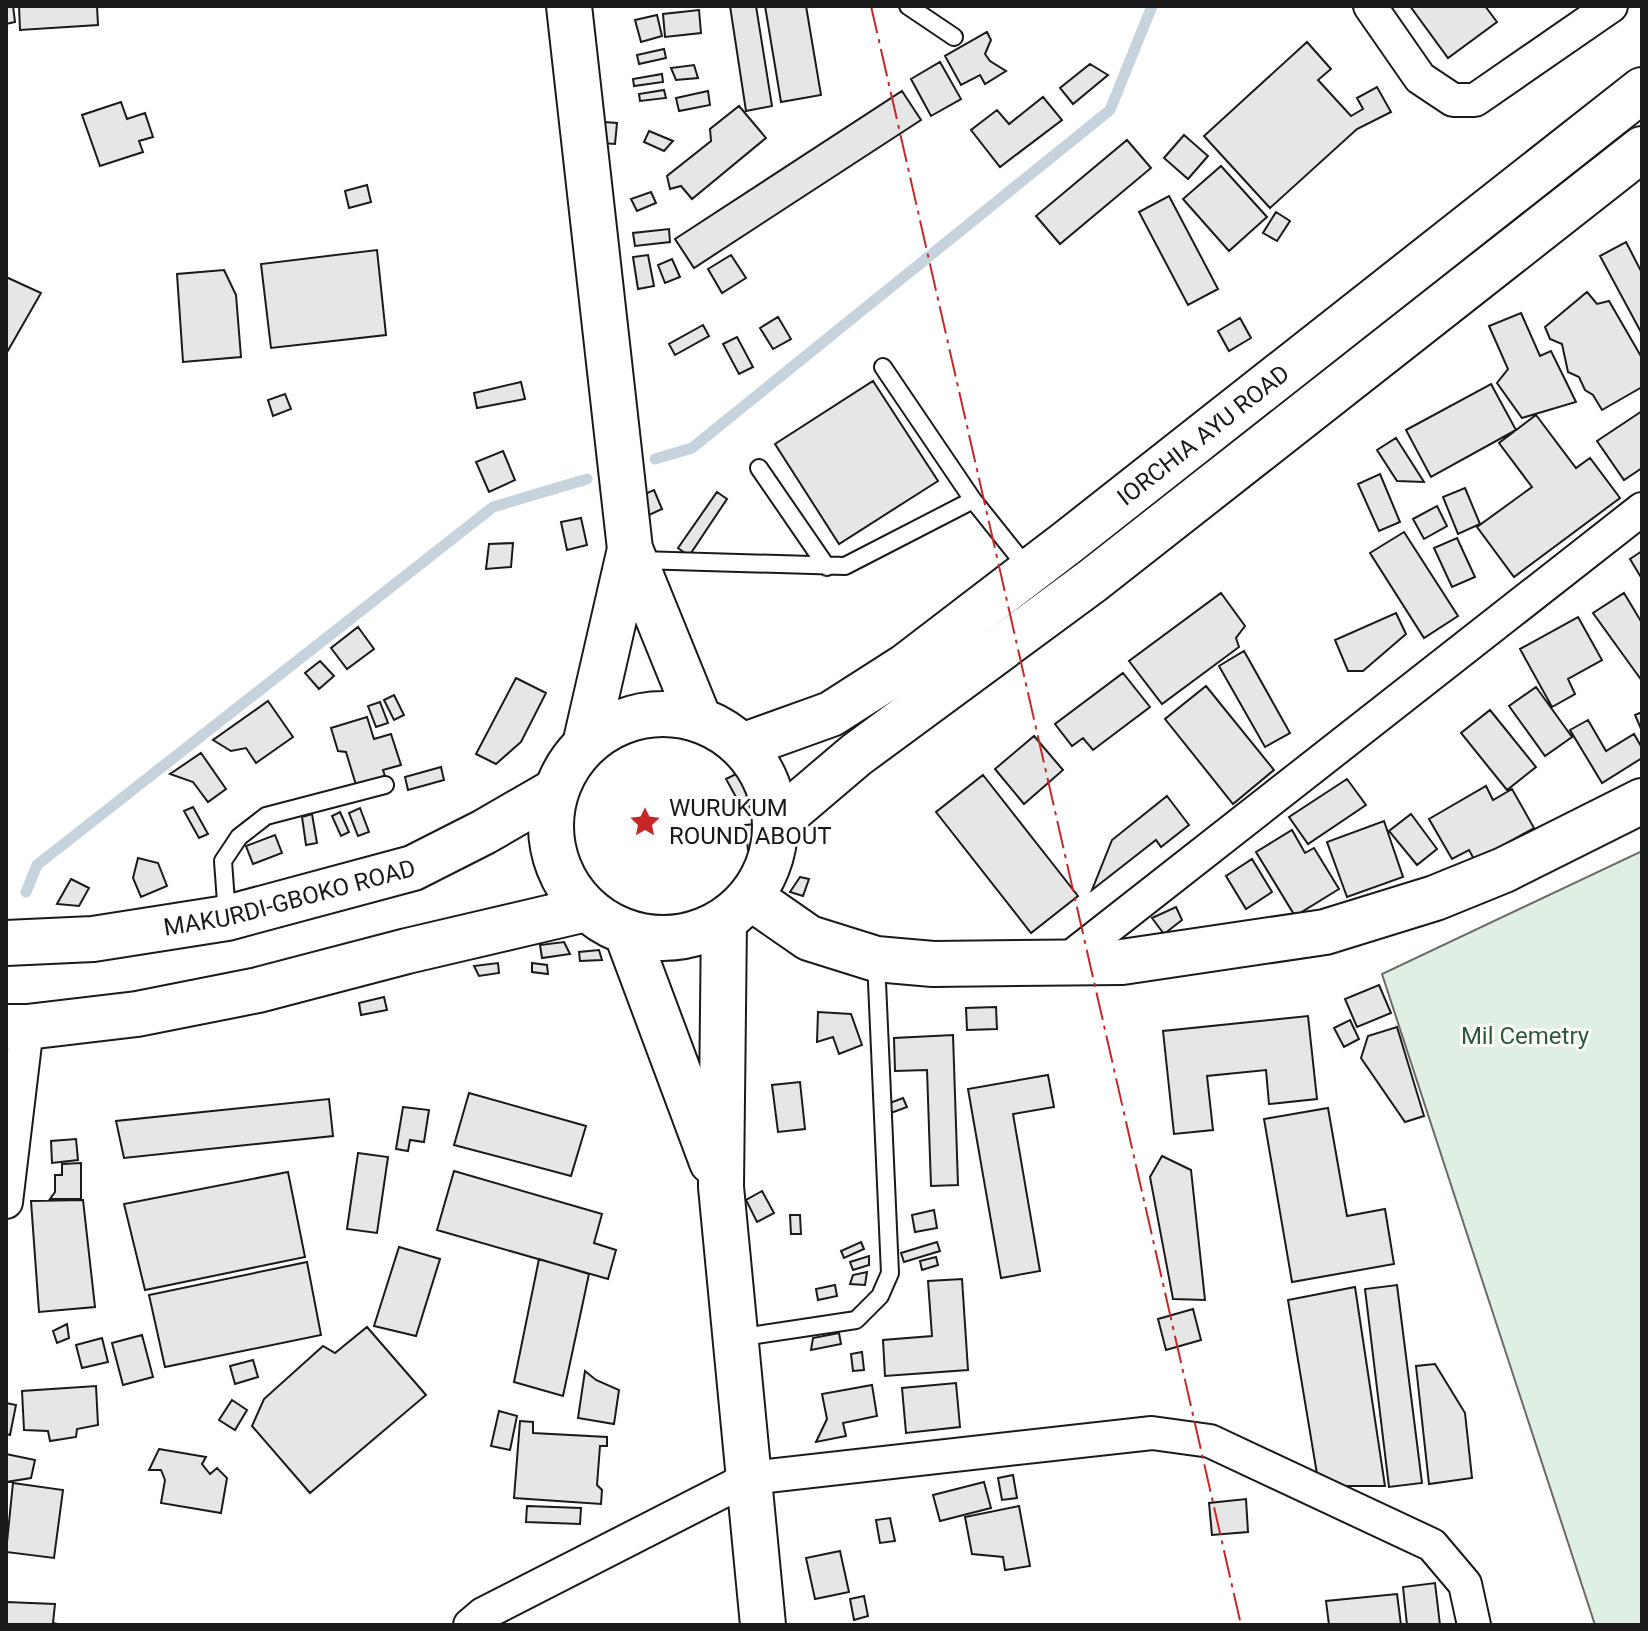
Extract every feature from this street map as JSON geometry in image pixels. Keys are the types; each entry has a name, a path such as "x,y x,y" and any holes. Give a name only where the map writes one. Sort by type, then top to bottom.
{"main road":[{"path":"569,6 632,554 699,719"},
{"name":"IORCHIA AYU ROAD","path":"742,746 831,714 906,666 1642,90"},
{"path":"776,823 856,755 1092,581 1642,149"},
{"path":"585,745 632,554"},
{"path":"669,714 699,719 722,730 742,746 760,768 772,794 776,823 770,862 737,909 693,935 660,939 627,934 605,924 586,909 565,884 553,855 550,823 555,791 567,766 585,745 610,727 639,716 669,714"},
{"name":"MAKURDI-GBOKO ROAD","path":"6,943 93,939 227,918 413,868 555,791"},
{"path":"737,909 809,938 876,959 933,964 1122,962 1325,932 1435,898 1504,870 1642,801"},
{"path":"16,1027 137,1014 258,990 586,909"},
{"path":"737,909 721,1187 764,1623"},
{"path":"627,934 721,1187"}],"street":[{"path":"1370,6 1420,78 1453,100 1475,100 1611,6"},
{"path":"1063,963 1642,509"},
{"path":"6,1202 16,1027"},
{"path":"470,1625 483,1614 749,1478 1152,1433 1210,1441 1432,1545 1465,1584 1474,1625"}],"lane":[{"path":"908,6 954,37"},
{"path":"883,367 973,500 1030,571"},
{"path":"759,468 827,567"},
{"path":"632,554 845,566 973,500"},
{"path":"227,918 223,861 239,837 266,816 385,785"},
{"path":"735,1338 856,1320 880,1296 890,1273 876,959"}],"green space":[{"name":"Mil Cemetry","path":"1642,851 1642,1625 1595,1625 1382,974"}],"building":[{"path":"6,6 13,6 15,22 6,24"},
{"path":"19,6 97,6 98,25 20,30"},
{"path":"730,6 756,6 772,106 746,111"},
{"path":"765,6 806,6 821,95 781,102"},
{"path":"1410,6 1485,6 1497,22 1448,58"},
{"path":"699,10 701,33 665,37 663,14"},
{"path":"657,15 662,36 641,42 635,20"},
{"path":"987,32 991,40 985,54 1006,71 985,84 980,75 961,85 945,56"},
{"path":"1307,42 1331,69 1318,80 1351,116 1363,109 1357,98 1377,87 1391,112 1357,129 1270,208 1204,136"},
{"path":"664,49 666,58 639,64 637,55"},
{"path":"940,62 961,99 931,116 911,79"},
{"path":"1090,64 1108,75 1073,104 1060,88"},
{"path":"694,65 698,78 676,80 671,68"},
{"path":"662,74 663,82 634,86 633,79"},
{"path":"664,90 666,98 640,101 639,94"},
{"path":"708,91 710,105 679,111 676,98"},
{"path":"902,91 921,120 694,268 675,239"},
{"path":"1043,97 1062,120 1000,167 971,130 997,110 1009,124"},
{"path":"121,102 127,119 145,113 153,137 139,141 143,152 100,166 82,115"},
{"path":"739,106 766,138 692,199 681,186 670,189 667,176 711,141 710,129"},
{"path":"604,122 617,123 615,144 602,143"},
{"path":"649,131 673,141 664,151 644,142"},
{"path":"1184,135 1208,156 1188,179 1164,158"},
{"path":"1127,140 1151,168 1060,244 1036,216"},
{"path":"1221,166 1267,217 1229,251 1183,199"},
{"path":"367,185 371,202 349,208 345,191"},
{"path":"651,192 656,203 637,211 631,199"},
{"path":"1169,196 1218,289 1188,305 1139,212"},
{"path":"1276,212 1290,221 1277,241 1263,233"},
{"path":"669,229 670,242 635,246 633,233"},
{"path":"1626,242 1642,273 1642,334 1600,256"},
{"path":"377,250 386,335 271,348 261,264"},
{"path":"648,255 654,286 638,289 633,257"},
{"path":"731,255 746,278 722,293 708,269"},
{"path":"672,259 680,277 665,283 658,265"},
{"path":"224,270 236,295 241,357 183,362 177,274"},
{"path":"6,277 41,293 6,354"},
{"path":"1587,292 1597,304 1609,301 1642,358 1642,387 1602,410 1593,395 1585,390 1579,377 1568,372 1562,344 1550,339 1545,327"},
{"path":"1521,313 1540,356 1551,351 1576,402 1522,418 1497,383 1508,369 1489,326"},
{"path":"778,317 791,339 773,349 760,328"},
{"path":"1240,318 1251,338 1229,351 1218,331"},
{"path":"703,325 709,336 675,355 669,344"},
{"path":"737,337 753,367 739,374 723,344"},
{"path":"873,381 938,481 839,544 775,444"},
{"path":"521,382 525,399 477,408 474,393"},
{"path":"1491,384 1516,430 1431,477 1406,430"},
{"path":"285,394 291,409 273,416 268,400"},
{"path":"1642,411 1642,468 1624,480 1597,441"},
{"path":"1536,415 1576,468 1590,458 1620,498 1514,577 1477,527 1532,487 1499,443"},
{"path":"1396,438 1424,482 1397,481 1377,450"},
{"path":"503,451 515,480 489,492 476,462"},
{"path":"1380,474 1400,522 1379,531 1358,484"},
{"path":"1465,488 1480,524 1458,534 1443,497"},
{"path":"654,490 662,509 647,516 638,497"},
{"path":"717,492 727,499 689,556 678,548"},
{"path":"1437,506 1447,526 1424,539 1413,519"},
{"path":"581,518 587,545 567,550 561,522"},
{"path":"1404,532 1458,616 1424,638 1370,553"},
{"path":"1457,538 1475,577 1452,587 1434,548"},
{"path":"513,543 511,567 486,569 489,544"},
{"path":"1642,551 1642,579 1630,559"},
{"path":"1221,593 1245,626 1236,638 1239,647 1162,704 1129,661"},
{"path":"1624,593 1642,623 1642,681 1593,613"},
{"path":"1396,613 1406,634 1363,671 1348,671 1335,640"},
{"path":"1578,617 1602,660 1568,679 1575,694 1552,707 1520,649"},
{"path":"358,627 374,649 347,669 331,648"},
{"path":"1244,651 1290,733 1265,747 1219,666"},
{"path":"320,661 334,676 319,689 305,673"},
{"path":"1123,673 1150,707 1093,750 1083,738 1072,746 1055,724"},
{"path":"516,678 546,693 521,742 496,764 476,754"},
{"path":"1206,686 1274,770 1233,804 1165,719"},
{"path":"1536,687 1572,737 1545,756 1509,706"},
{"path":"394,695 404,715 394,720 384,700"},
{"path":"268,701 293,737 256,763 246,748 231,751 213,740"},
{"path":"380,702 388,723 376,727 368,706"},
{"path":"1490,710 1536,767 1507,790 1461,733"},
{"path":"1642,712 1642,731 1635,715"},
{"path":"367,717 374,739 391,734 401,765 383,770 385,776 356,785 346,752 338,751 331,728"},
{"path":"1588,720 1606,751 1634,734 1642,748 1642,758 1602,783 1570,730"},
{"path":"1034,736 1063,770 1024,804 995,769"},
{"path":"201,753 226,789 208,802 193,782 170,774"},
{"path":"441,767 444,780 408,790 405,777"},
{"path":"738,773 753,806 742,808 726,779"},
{"path":"983,775 1078,896 1031,933 936,812"},
{"path":"1347,779 1366,805 1308,844 1289,817"},
{"path":"1486,786 1493,800 1512,789 1534,828 1475,861 1469,850 1452,859 1429,819"},
{"path":"1167,796 1189,825 1161,847 1156,840 1092,890 1112,840"},
{"path":"193,807 208,834 199,838 184,811"},
{"path":"360,808 369,832 358,836 349,813"},
{"path":"340,812 349,832 341,836 332,816"},
{"path":"312,814 317,843 306,845 302,817"},
{"path":"1411,814 1437,849 1417,865 1389,831"},
{"path":"1384,821 1403,877 1347,897 1327,842"},
{"path":"756,824 760,851 748,850 745,825"},
{"path":"1292,830 1305,853 1314,848 1339,889 1295,916 1256,852"},
{"path":"275,835 282,853 253,864 246,846"},
{"path":"138,858 158,863 167,886 141,897 133,878"},
{"path":"1252,859 1272,892 1246,909 1226,876"},
{"path":"800,877 809,879 803,896 790,892"},
{"path":"71,879 89,888 79,906 57,904"},
{"path":"1176,907 1182,920 1164,934 1152,918"},
{"path":"564,942 570,954 542,958 540,945"},
{"path":"599,950 602,960 580,961 579,952"},
{"path":"498,963 499,973 479,976 474,966"},
{"path":"532,963 547,965 548,974 532,972"},
{"path":"1379,985 1391,1013 1357,1027 1345,999"},
{"path":"384,997 387,1010 361,1015 359,1003"},
{"path":"996,1007 997,1029 967,1030 966,1008"},
{"path":"818,1012 851,1014 862,1045 839,1054 833,1037 817,1042"},
{"path":"1308,1016 1317,1099 1269,1104 1266,1070 1207,1076 1213,1130 1174,1134 1163,1031"},
{"path":"1350,1020 1359,1039 1344,1047 1334,1028"},
{"path":"1397,1027 1424,1116 1405,1122 1361,1058 1368,1036"},
{"path":"953,1035 958,1185 931,1186 927,1070 895,1071 894,1038"},
{"path":"1048,1075 1054,1107 1013,1114 1040,1271 1001,1278 968,1089"},
{"path":"800,1082 805,1129 778,1132 772,1085"},
{"path":"469,1093 586,1126 571,1176 454,1145"},
{"path":"903,1098 907,1107 891,1113 887,1104"},
{"path":"329,1099 333,1136 124,1158 116,1121"},
{"path":"403,1107 429,1110 424,1142 410,1140 408,1151 396,1149"},
{"path":"1328,1108 1347,1216 1385,1209 1394,1264 1292,1282 1264,1119"},
{"path":"76,1139 78,1160 52,1163 51,1141"},
{"path":"358,1153 388,1157 377,1233 347,1229"},
{"path":"1162,1156 1191,1170 1205,1300 1173,1299 1150,1177"},
{"path":"81,1163 81,1199 50,1199 55,1192 55,1175 62,1175 62,1164"},
{"path":"454,1171 602,1214 594,1243 616,1250 608,1279 437,1230"},
{"path":"288,1172 305,1257 145,1290 124,1204"},
{"path":"762,1191 774,1213 757,1222 746,1200"},
{"path":"83,1200 95,1307 39,1312 31,1201"},
{"path":"934,1210 937,1228 915,1232 912,1215"},
{"path":"790,1215 800,1215 801,1234 791,1234"},
{"path":"861,1242 864,1249 844,1258 841,1251"},
{"path":"937,1242 940,1251 904,1262 901,1253"},
{"path":"399,1247 440,1259 416,1336 374,1326"},
{"path":"869,1256 869,1265 853,1270 850,1262"},
{"path":"936,1257 938,1265 922,1270 920,1261"},
{"path":"539,1259 589,1274 563,1396 514,1382"},
{"path":"307,1262 321,1335 165,1367 149,1295"},
{"path":"867,1272 865,1285 850,1284 853,1275"},
{"path":"962,1279 968,1370 885,1376 883,1340 932,1336 928,1281"},
{"path":"835,1285 837,1296 818,1300 816,1289"},
{"path":"1397,1285 1422,1483 1389,1487 1365,1289"},
{"path":"1355,1287 1385,1486 1319,1486 1288,1300"},
{"path":"1193,1309 1201,1340 1166,1350 1158,1319"},
{"path":"67,1324 69,1338 57,1343 53,1331"},
{"path":"367,1327 426,1395 310,1493 252,1426 264,1399 323,1346 335,1353"},
{"path":"839,1333 841,1344 811,1350 813,1338"},
{"path":"142,1335 153,1377 123,1385 112,1343"},
{"path":"102,1338 108,1362 82,1368 76,1345"},
{"path":"862,1352 864,1370 853,1371 851,1354"},
{"path":"253,1360 258,1377 235,1384 230,1366"},
{"path":"1435,1364 1465,1413 1472,1478 1429,1484 1416,1366"},
{"path":"585,1371 596,1380 619,1390 614,1424 578,1418"},
{"path":"956,1383 960,1427 906,1433 902,1388"},
{"path":"872,1385 877,1416 843,1423 846,1436 816,1442 827,1419 822,1394"},
{"path":"96,1386 98,1425 77,1429 76,1437 50,1441 48,1431 24,1430 22,1391"},
{"path":"232,1400 247,1410 235,1430 219,1420"},
{"path":"6,1403 16,1405 10,1435 6,1434"},
{"path":"499,1411 517,1416 510,1450 491,1446"},
{"path":"520,1421 533,1422 533,1433 607,1437 607,1446 600,1446 597,1485 602,1490 601,1504 514,1498"},
{"path":"159,1449 206,1457 202,1464 210,1474 217,1468 227,1478 221,1513 161,1503 165,1480 161,1470 149,1470"},
{"path":"6,1454 35,1460 31,1478 6,1482"},
{"path":"1013,1475 1017,1498 1002,1500 998,1478"},
{"path":"984,1482 991,1508 940,1521 933,1495"},
{"path":"13,1483 63,1490 54,1558 6,1552"},
{"path":"1246,1499 1248,1532 1212,1535 1209,1503"},
{"path":"527,1506 581,1508 580,1524 526,1522"},
{"path":"1019,1506 1030,1566 1005,1570 1003,1557 972,1554 965,1517"},
{"path":"890,1518 895,1541 880,1543 876,1520"},
{"path":"840,1551 849,1592 815,1599 806,1558"},
{"path":"1435,1583 1440,1625 1407,1625 1403,1587"},
{"path":"1397,1594 1401,1625 1329,1625 1326,1601"},
{"path":"864,1596 868,1616 854,1620 850,1599"},
{"path":"6,1602 55,1604 53,1623 62,1625 6,1625"}],"waterway":[{"path":"655,459 692,448 1110,110 1152,6"},
{"path":"26,892 37,865 493,507 587,479"}],"power":[{"path":"871,6 1241,1625"}],"place":[{"name":"WURUKUM ROUND ABOUT","path":"645,822"}]}
